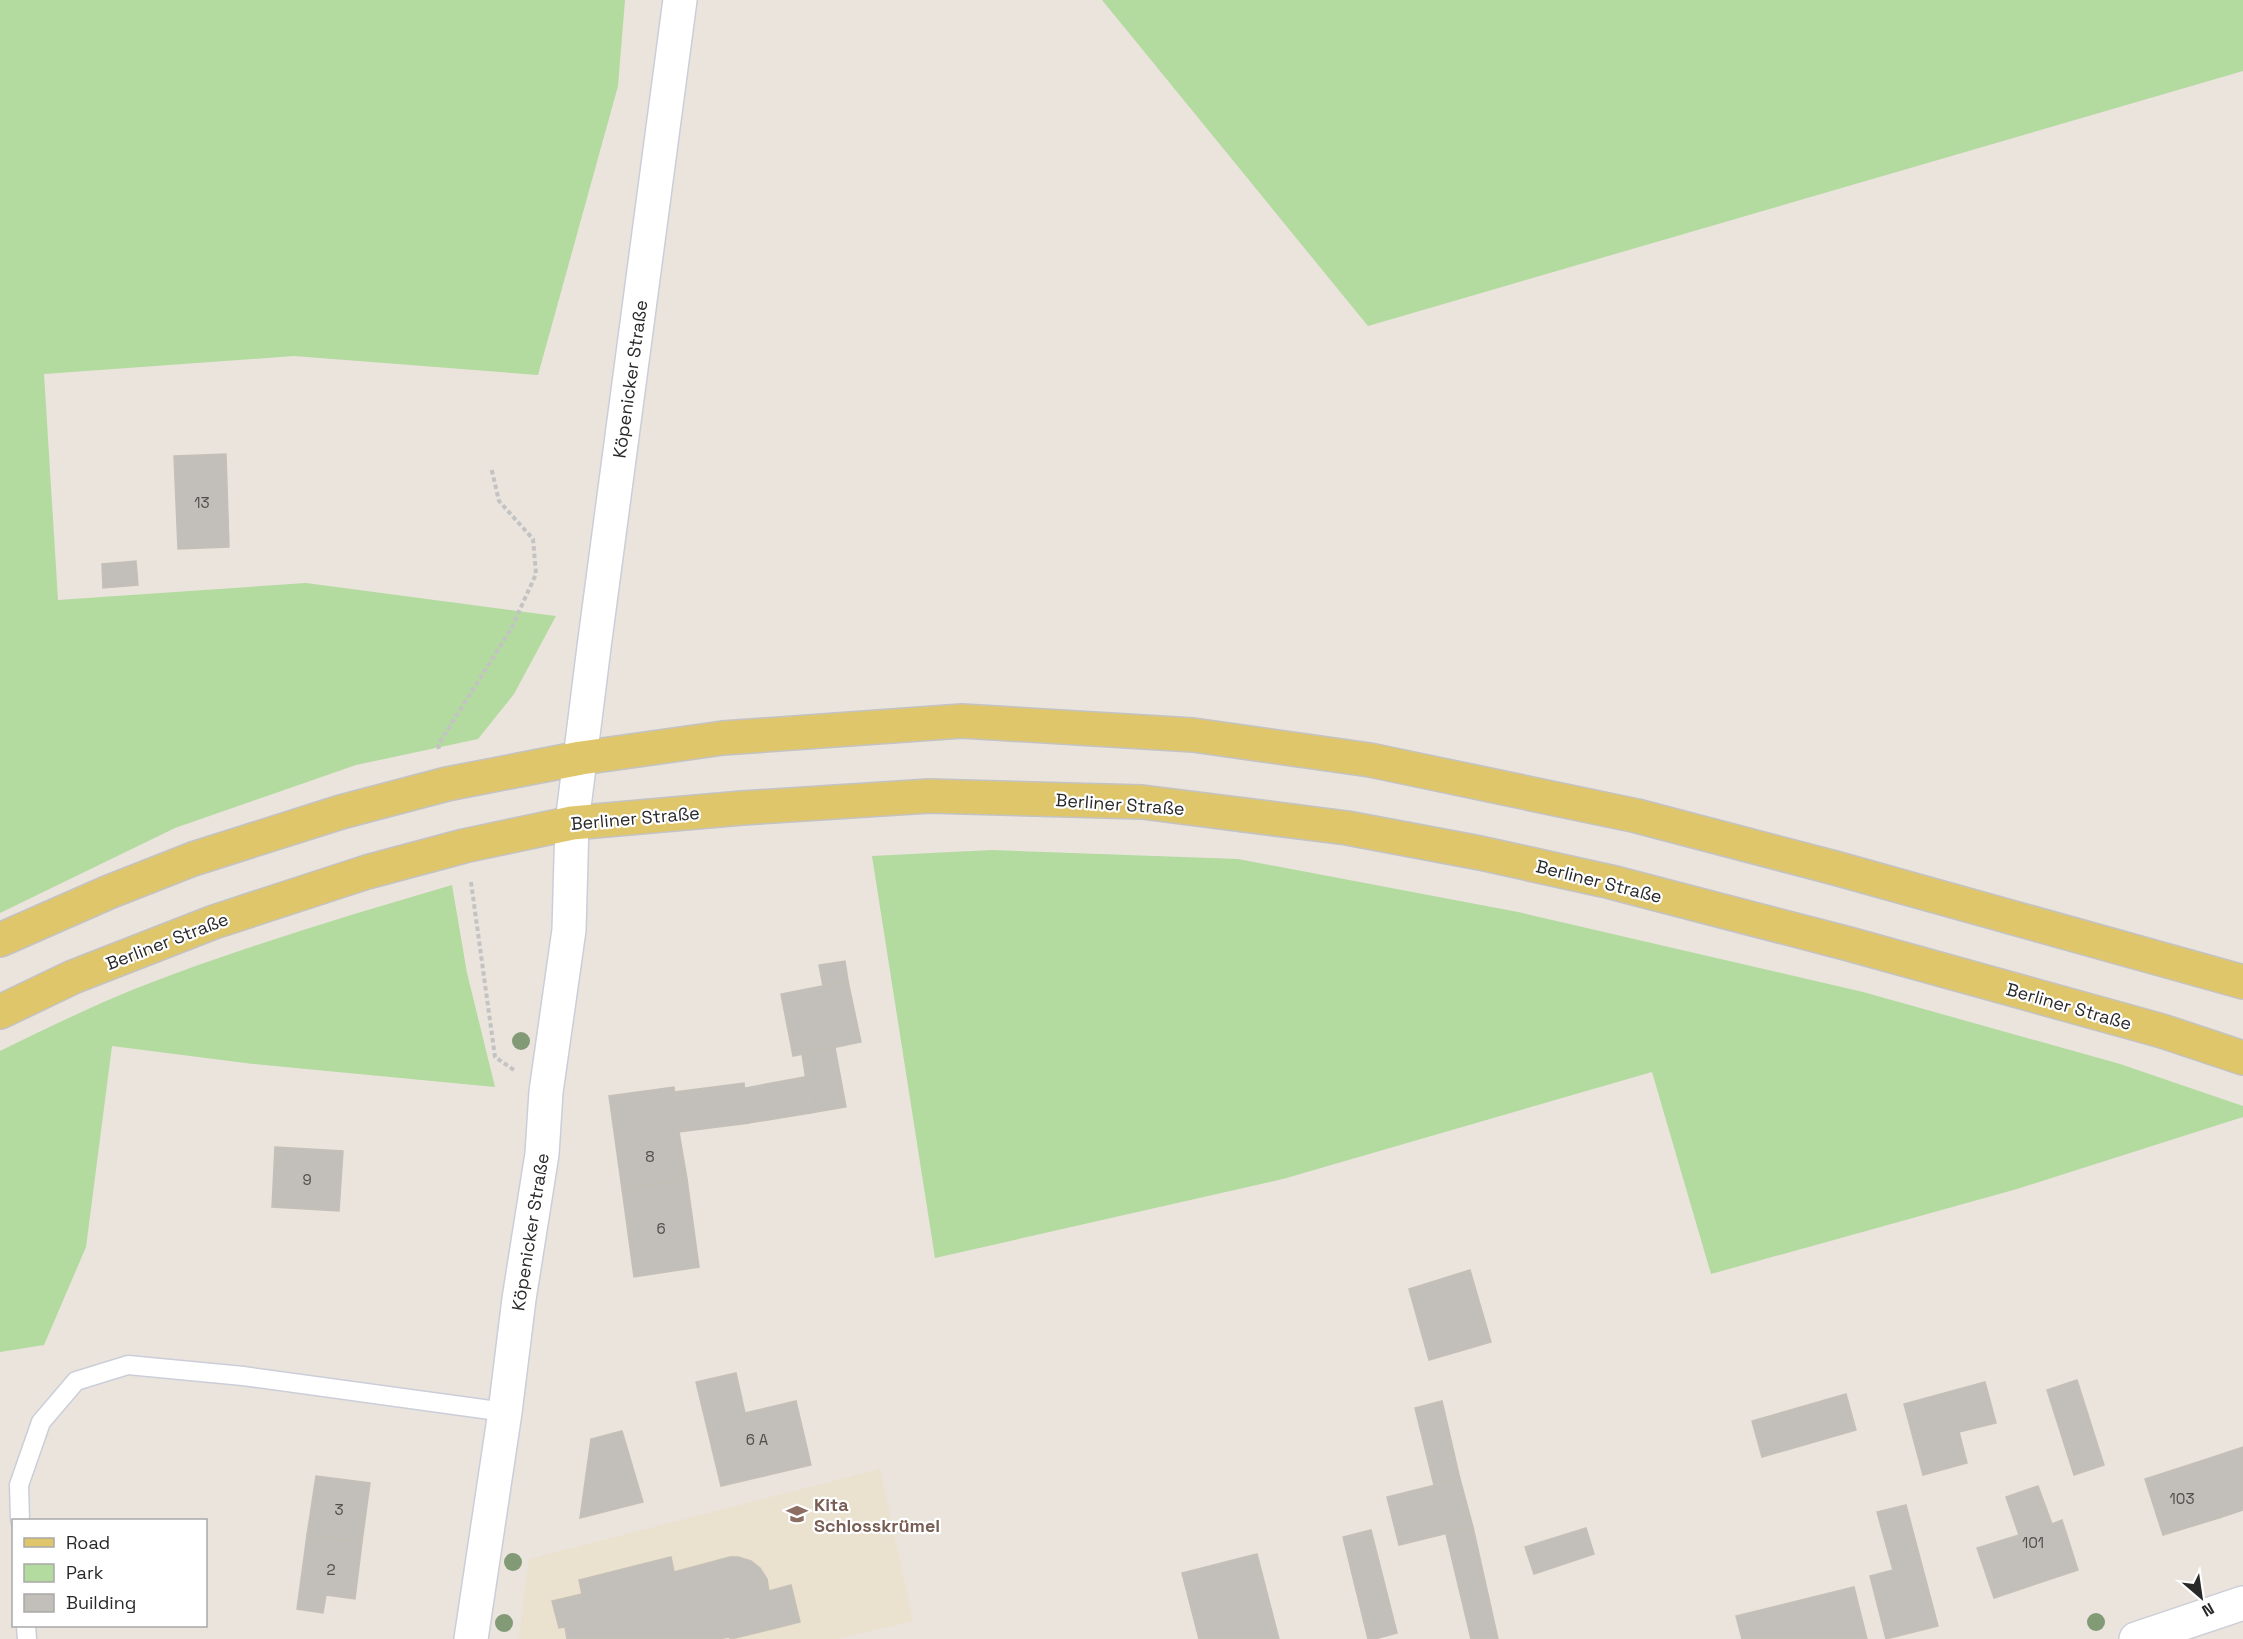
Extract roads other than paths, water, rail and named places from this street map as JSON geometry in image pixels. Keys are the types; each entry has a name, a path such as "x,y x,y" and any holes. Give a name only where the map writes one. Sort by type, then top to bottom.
{"main road":[{"path":"0,940 109,892 193,860 341,812 447,784 581,758 723,738 962,721 1192,735 1370,760 1636,816 2243,982"},
{"name":"Berliner Straße","path":"0,1012 73,977 214,922 356,875 464,846 572,823 742,808 929,796 1142,802 1347,828 1480,853 1611,882 1872,950 2162,1031 2243,1058"}],"street":[{"name":"Köpenicker Straße","path":"471,1639 542,1154 546,1092 569,930 572,823 680,0"},
{"path":"2136,1639 2243,1603"}],"lane":[{"path":"20,1519 19,1485 41,1422 76,1381 128,1365 243,1376 505,1412"}],"place":[{"name":"Kita Schlosskrümel","path":"797,1514"}]}
